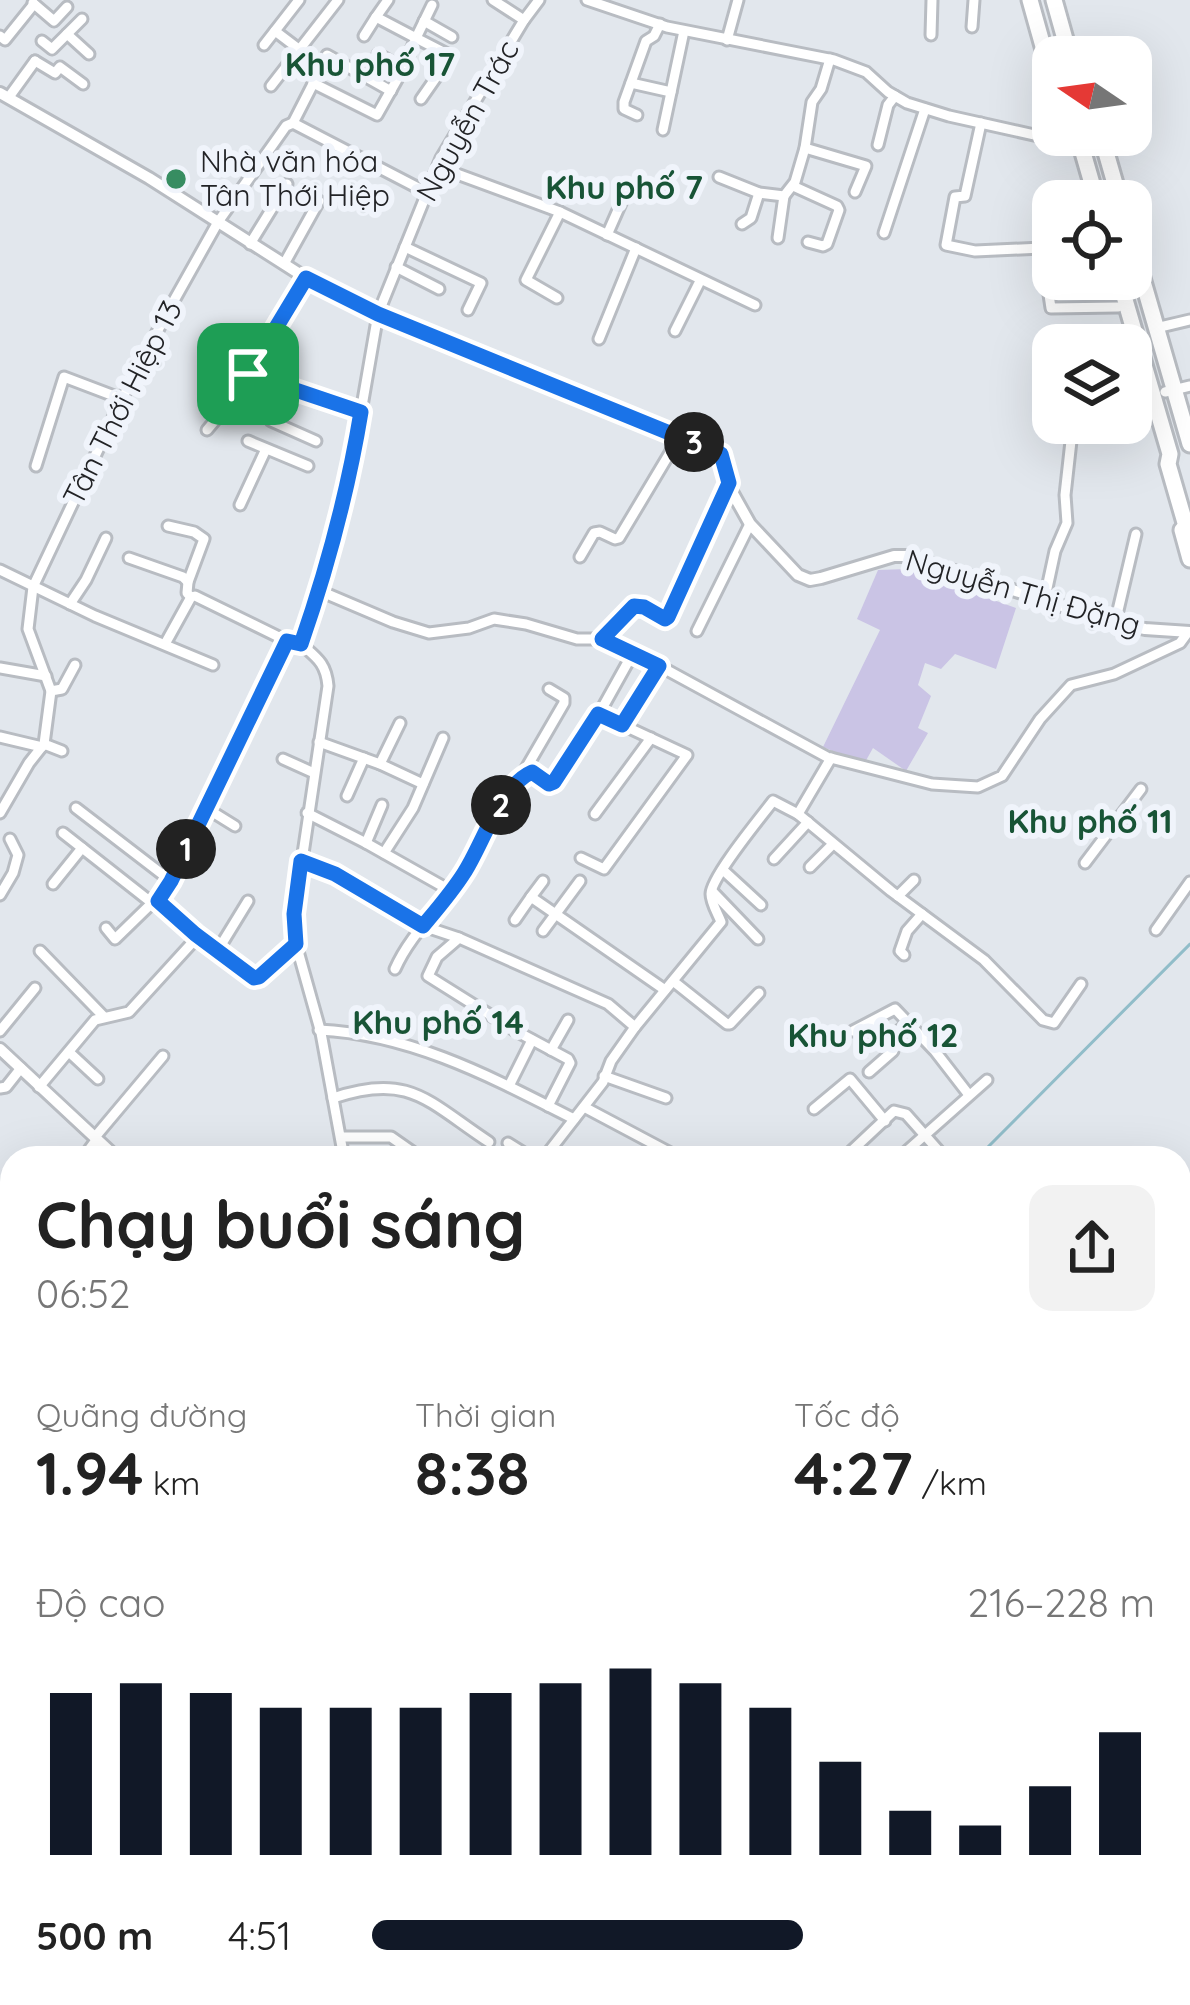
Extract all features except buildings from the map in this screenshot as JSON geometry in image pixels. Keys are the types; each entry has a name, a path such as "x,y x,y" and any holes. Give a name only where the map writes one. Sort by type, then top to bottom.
{"highway":[{"path":"1030,0 1040,36"},
{"path":"1041,0 1050,36"},
{"path":"1054,0 1064,36"},
{"path":"1064,0 1073,36"},
{"path":"1116,300 1122,324"},
{"path":"1125,300 1190,540"},
{"path":"1142,300 1177,390 1182,448 1190,462"},
{"path":"1148,300 1190,444"},
{"path":"1152,432 1190,560"}],"street":[{"path":"264,45 299,0"},
{"path":"271,86 338,0"},
{"path":"364,36 388,0"},
{"path":"493,0 524,20"},
{"name":"Nguyễn Trác","path":"301,644 320,591 353,458 378,314 447,146 539,0"},
{"path":"587,0 684,31 830,59 866,72 895,96 925,109 1032,130"},
{"path":"728,40 738,0"},
{"path":"931,35 932,0"},
{"path":"972,27 974,0"},
{"path":"0,36 4,40 32,2 89,54"},
{"path":"327,55 391,91 432,4"},
{"path":"54,21 67,7"},
{"path":"376,17 451,56 421,99"},
{"path":"2,95 36,51 52,49 82,19"},
{"path":"424,21 452,37"},
{"path":"637,115 624,109 646,41 660,25"},
{"path":"275,31 300,50"},
{"path":"652,118 664,126 684,31"},
{"path":"36,51 55,74 60,67 83,84"},
{"path":"378,54 403,69"},
{"path":"778,238 784,196 793,186 812,101 830,59"},
{"name":"Tân Thới Hiệp 13","path":"33,586 122,398 218,222 286,126 293,123 315,80 377,115 391,91"},
{"path":"631,83 671,92"},
{"name":"Nguyễn Thị Đặng","path":"2,95 129,166 306,278 378,314 721,454 729,483 750,524 809,580 908,556 1114,623 1189,632"},
{"path":"878,145 888,105 895,96"},
{"path":"884,233 925,109"},
{"path":"293,123 426,192"},
{"path":"981,123 965,196 956,196 946,245 975,250 1042,248 1051,308 1118,308"},
{"path":"805,148 866,166 855,192"},
{"path":"438,167 560,212 755,304"},
{"path":"719,177 759,193 784,196"},
{"path":"250,244 287,184"},
{"path":"607,235 629,185"},
{"path":"793,186 837,206 827,244 808,242"},
{"path":"742,224 751,218 759,193"},
{"path":"284,264 320,201"},
{"path":"557,298 526,280 560,212"},
{"path":"405,247 481,283 468,310"},
{"path":"598,339 636,248"},
{"path":"396,267 440,289"},
{"path":"207,430 237,394 306,278"},
{"path":"675,331 700,280"},
{"path":"1156,328 1190,320"},
{"path":"248,374 361,412"},
{"path":"36,466 64,377 122,398"},
{"path":"271,421 316,441"},
{"path":"580,556 594,533 619,538 680,436"},
{"path":"248,441 308,466"},
{"path":"1044,602 1066,523 1071,444"},
{"path":"240,505 266,449"},
{"path":"602,639 634,606 668,617 729,483"},
{"path":"697,631 750,524"},
{"path":"168,526 204,539 188,582 190,597"},
{"path":"1114,623 1136,535"},
{"path":"70,604 106,538"},
{"path":"129,558 188,582"},
{"path":"0,570 213,665"},
{"path":"0,813 43,745 52,691 28,629 33,586"},
{"path":"320,591 429,633 494,619 578,639 602,639 831,758 932,784 978,787 1002,776 1049,706 1071,685 1114,674 1180,643 1189,632"},
{"path":"190,597 301,644 327,671 294,914 296,944 343,1146"},
{"path":"165,644 190,597"},
{"path":"106,928 115,939 171,881 287,641"},
{"path":"520,777 532,772 549,784 554,782 633,653"},
{"path":"52,691 62,689 75,665"},
{"path":"622,725 659,666"},
{"path":"0,668 46,676"},
{"path":"395,969 466,870 564,703 550,689"},
{"path":"580,858 604,869 687,755 598,714"},
{"path":"380,764 400,723"},
{"path":"0,737 62,751"},
{"path":"384,853 412,808 443,738"},
{"path":"595,814 651,738"},
{"path":"319,742 423,784"},
{"path":"347,796 364,758"},
{"path":"774,859 803,818 831,758"},
{"path":"283,759 314,772"},
{"path":"1085,863 1141,789"},
{"path":"553,1146 635,1027 721,922 710,889 773,801 803,818 984,960 1042,1019 1054,1023 1081,984"},
{"path":"366,843 382,805"},
{"path":"76,808 171,881"},
{"path":"206,808 236,826"},
{"path":"307,813 452,891"},
{"path":"63,833 254,978 296,944"},
{"path":"0,895 14,873 18,855 10,838"},
{"path":"810,867 833,844"},
{"path":"53,884 82,848"},
{"path":"301,861 335,874 423,926 608,1004 635,1027"},
{"path":"723,871 761,905"},
{"path":"898,896 914,880"},
{"path":"515,920 542,881"},
{"path":"543,932 580,881"},
{"path":"1156,930 1190,882"},
{"path":"710,889 758,939"},
{"path":"531,897 727,1024 759,993"},
{"path":"218,950 248,901"},
{"path":"904,955 900,951 907,931 922,914"},
{"path":"39,1087 95,1020 129,1012 195,934"},
{"path":"459,938 437,957 428,976 568,1059 548,1106"},
{"path":"40,951 104,1017"},
{"path":"0,1031 35,988"},
{"path":"853,1030 895,1010 969,1095"},
{"path":"551,1050 568,1020"},
{"path":"869,1072 893,1051 893,1035 908,1023"},
{"path":"319,1030 398,1040 509,1086 574,1120"},
{"path":"509,1086 532,1040"},
{"path":"0,1049 104,1146"},
{"path":"68,1052 98,1079"},
{"path":"91,1146 163,1056"},
{"path":"0,1088 21,1068"},
{"path":"604,1076 666,1098"},
{"path":"814,1109 850,1079 885,1121"},
{"path":"913,1146 987,1079"},
{"path":"332,1098 383,1086 411,1091 489,1142"},
{"path":"584,1107 657,1146"},
{"path":"857,1146 894,1111 901,1112 935,1146"},
{"path":"342,1137 391,1137 404,1146"},
{"path":"508,1143 513,1146"}],"shaded area":[{"path":"907,569 1016,608 996,669 955,654 941,669 925,663 918,685 931,696 918,728 928,733 906,771 873,748 864,764 823,747 880,630 857,619 878,570"}],"waterway":[{"path":"989,1146 1190,944"}],"place":[{"name":"Nhà văn hóa Tân Thới Hiệp","path":"176,179"}],"district":[{"name":"Khu phố 17","path":"370,64"},
{"name":"Khu phố 7","path":"624,187"},
{"name":"Khu phố 11","path":"1090,821"},
{"name":"Khu phố 14","path":"438,1022"},
{"name":"Khu phố 12","path":"873,1035"}],"route":[{"path":"306,278 378,314 721,454 729,483 668,617 634,606 602,639 659,666 622,725 598,714 554,782 549,784 532,772 520,777 466,870 423,926 367,891 301,861 294,914 296,944 254,978 158,901 287,641 301,644 320,591 361,412 248,374 306,278"}]}
